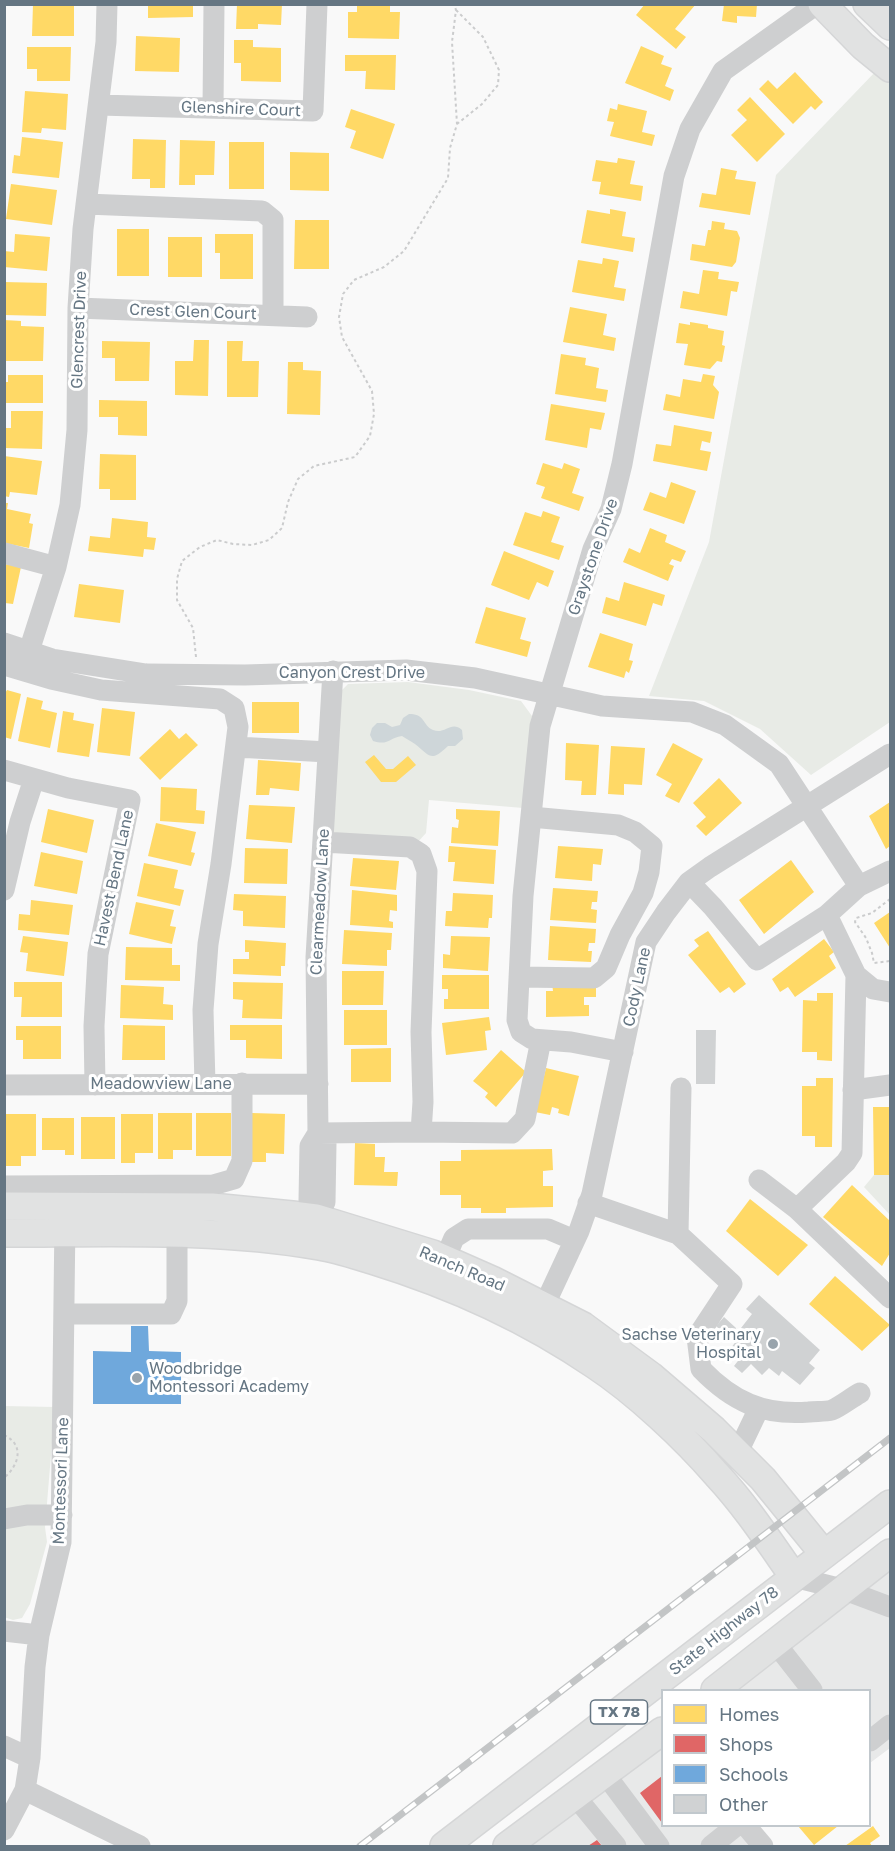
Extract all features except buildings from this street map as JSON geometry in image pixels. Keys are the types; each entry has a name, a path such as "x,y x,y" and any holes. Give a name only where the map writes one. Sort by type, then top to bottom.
{"main road":[{"path":"822,4 863,46 891,68"},
{"path":"867,4 891,26"},
{"name":"Ranch Road","path":"4,1206 212,1207 314,1232 445,1259 539,1317 655,1413 718,1475 794,1577"},
{"name":"Ranch Road","path":"4,1233 177,1233 251,1236 314,1232 344,1252 405,1270 462,1292 539,1317 583,1326 651,1376 714,1431 763,1479 824,1554"},
{"name":"State Highway 78","path":"451,1844 891,1504"},
{"path":"716,1689 891,1553"},
{"name":"TX 78","path":"516,1844 575,1796 661,1732"}],"street":[{"name":"Glencrest Drive","path":"29,651 56,567 70,505 76,430 78,308 83,229 106,42 107,4"},
{"path":"213,108 214,4"},
{"name":"Glenshire Court","path":"99,105 313,111 317,4"},
{"name":"Graystone Drive","path":"541,1040 532,1039 521,1032 517,1020 523,896 540,726 593,549 612,509 675,176 690,129 723,71 817,4"},
{"path":"86,204 262,211 273,220 273,315"},
{"name":"Crest Glen Court","path":"78,308 307,316"},
{"path":"4,553 56,567"},
{"name":"Canyon Crest Drive","path":"4,643 52,659 146,674 245,675 406,670 475,678 602,706 692,712 725,725 779,764 859,886"},
{"path":"4,665 51,679 101,690 220,699 234,708 238,727 236,747 208,944 204,1010 205,1084"},
{"name":"Clearmeadow Lane","path":"314,1232 309,1200 310,1146 318,1133 316,957 333,671"},
{"path":"236,747 328,752"},
{"name":"Cody Lane","path":"539,1317 588,1203 606,1133 646,942 689,882 728,855 891,754"},
{"name":"Havest Bend Lane","path":"4,770 34,779 130,800 98,954 94,1026 96,1085"},
{"path":"4,890 20,822 34,779"},
{"path":"519,977 594,978 606,968 620,935 643,893 649,872 652,846 635,832 618,825 531,817"},
{"path":"323,842 410,847 421,854 427,871 421,1032 423,1102 421,1132"},
{"path":"689,882 757,960 827,915 859,886 891,871"},
{"path":"827,915 856,975 873,989 891,992"},
{"path":"797,1209 846,1162 852,1153 856,975"},
{"path":"318,1133 512,1133 525,1119 541,1040 571,1042 623,1052"},
{"path":"4,1186 213,1185 234,1179 242,1161 242,1083"},
{"name":"Meadowview Lane","path":"4,1085 318,1084"},
{"path":"853,1090 891,1085"},
{"path":"678,1234 681,1088"},
{"path":"759,1180 797,1209 891,1298"},
{"path":"588,1203 678,1234 732,1284 697,1337 700,1369 739,1400 759,1408 791,1413 831,1410 860,1393"},
{"name":"Montessori Lane","path":"4,1830 25,1790 30,1758 39,1635 61,1542 65,1206"},
{"path":"445,1259 454,1238 468,1229 549,1229 574,1240"},
{"path":"64,1314 171,1314 177,1301 177,1233"},
{"path":"737,1454 759,1408"},
{"path":"4,1519 27,1515 62,1515"},
{"path":"824,1554 842,1589"},
{"path":"794,1577 842,1589 891,1607"},
{"path":"4,1631 39,1635"},
{"path":"776,1644 811,1689"},
{"path":"871,1740 891,1725"},
{"path":"4,1746 30,1758"},
{"path":"605,1774 659,1846"},
{"path":"25,1790 140,1846"},
{"path":"575,1796 616,1846"},
{"path":"711,1846 735,1827"},
{"path":"747,1827 764,1846"}],"path":[{"path":"453,4 456,10 483,37 499,70 498,86 482,104 457,124"},
{"path":"194,674 196,646 193,628 177,600 177,579 182,561 200,547 217,540 252,545 269,540 282,528 288,502 298,479 314,466 355,457 370,436 374,414 372,391 342,337 339,317 343,294 354,280 384,267 404,251 448,178 450,148 457,124 452,42 456,10"},
{"path":"891,899 872,913 856,918 855,922 866,938 874,963 891,961"},
{"path":"4,1434 15,1442 18,1452 15,1466 4,1478"}],"shaded area":[{"path":"876,71 890,84 890,722 811,775 760,729 704,701 649,696 709,542 776,175"},
{"path":"408,682 469,690 521,701 532,716 523,808 429,800 426,833 417,843 333,837 341,691 348,684"},
{"path":"409,714 421,718 433,730 441,731 458,727 462,730 463,739 455,746 448,746 434,756 428,755 402,736 386,742 373,741 370,735 377,723 385,723 392,727 400,725 403,718"},
{"path":"874,1175 890,1175 890,1215 864,1187"},
{"path":"4,1406 55,1407 45,1527 47,1542 30,1604 22,1618 13,1620 4,1617"},
{"path":"890,1565 890,1748 871,1762 871,1689 725,1689"},
{"path":"661,1741 661,1827 737,1827 751,1845 749,1846 522,1846"}],"railway":[{"path":"360,1846 890,1438"}],"place":[{"name":"Sachse Veterinary Hospital","path":"773,1344"},
{"name":"Woodbridge Montessori Academy","path":"137,1378"}]}
